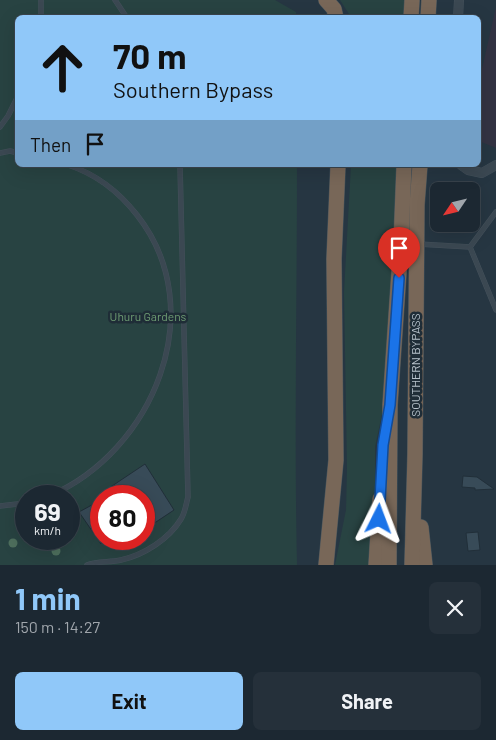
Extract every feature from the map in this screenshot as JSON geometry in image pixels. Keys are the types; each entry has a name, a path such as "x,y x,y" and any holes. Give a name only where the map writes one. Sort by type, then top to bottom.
{"highway":[{"path":"326,0 334,9 335,15"},
{"path":"411,15 412,0"},
{"path":"428,15 430,0"},
{"path":"326,565 336,460 334,259 338,167"},
{"name":"SOUTHERN BYPASS","path":"390,565 390,405 404,167"},
{"name":"SOUTHERN BYPASS","path":"412,565 420,167"},
{"path":"376,565 383,445 390,405"},
{"path":"415,454 425,565"}],"street":[{"path":"458,15 459,0"},
{"path":"464,167 468,170 482,173 496,166"}],"lane":[{"path":"41,0 41,15"},
{"path":"115,0 125,15"},
{"path":"0,127 15,102"},
{"path":"0,153 15,152"},
{"path":"70,485 87,476 98,466 123,442 141,417 167,356 170,318 168,281 159,250 144,224 128,204 107,184 74,167"},
{"path":"87,565 92,562 120,561 146,552 164,538 182,519 188,497 180,167"},
{"path":"470,247 496,212"},
{"path":"417,244 470,247"},
{"path":"470,247 496,310"},
{"path":"0,506 15,504"}],"shaded area":[{"path":"496,7 496,148 481,142 481,73"}],"green space":[{"name":"Uhuru Gardens","path":"0,0 275,0 296,12 296,15 15,15 15,167 297,167 297,565 0,565"},
{"path":"340,0 408,0 407,15 350,15"},
{"path":"351,167 398,167 384,405 375,447 375,490 369,565 335,565 346,510 344,292"}],"building":[{"path":"145,464 174,510 155,523 155,485 114,485"},
{"path":"463,476 477,477 494,489 475,490 475,488 462,487"},
{"path":"90,506 90,528 80,513 80,511"},
{"path":"478,532 480,550 468,551 466,533"}],"route":[{"path":"379,519 383,445 390,405 399,278"}]}
